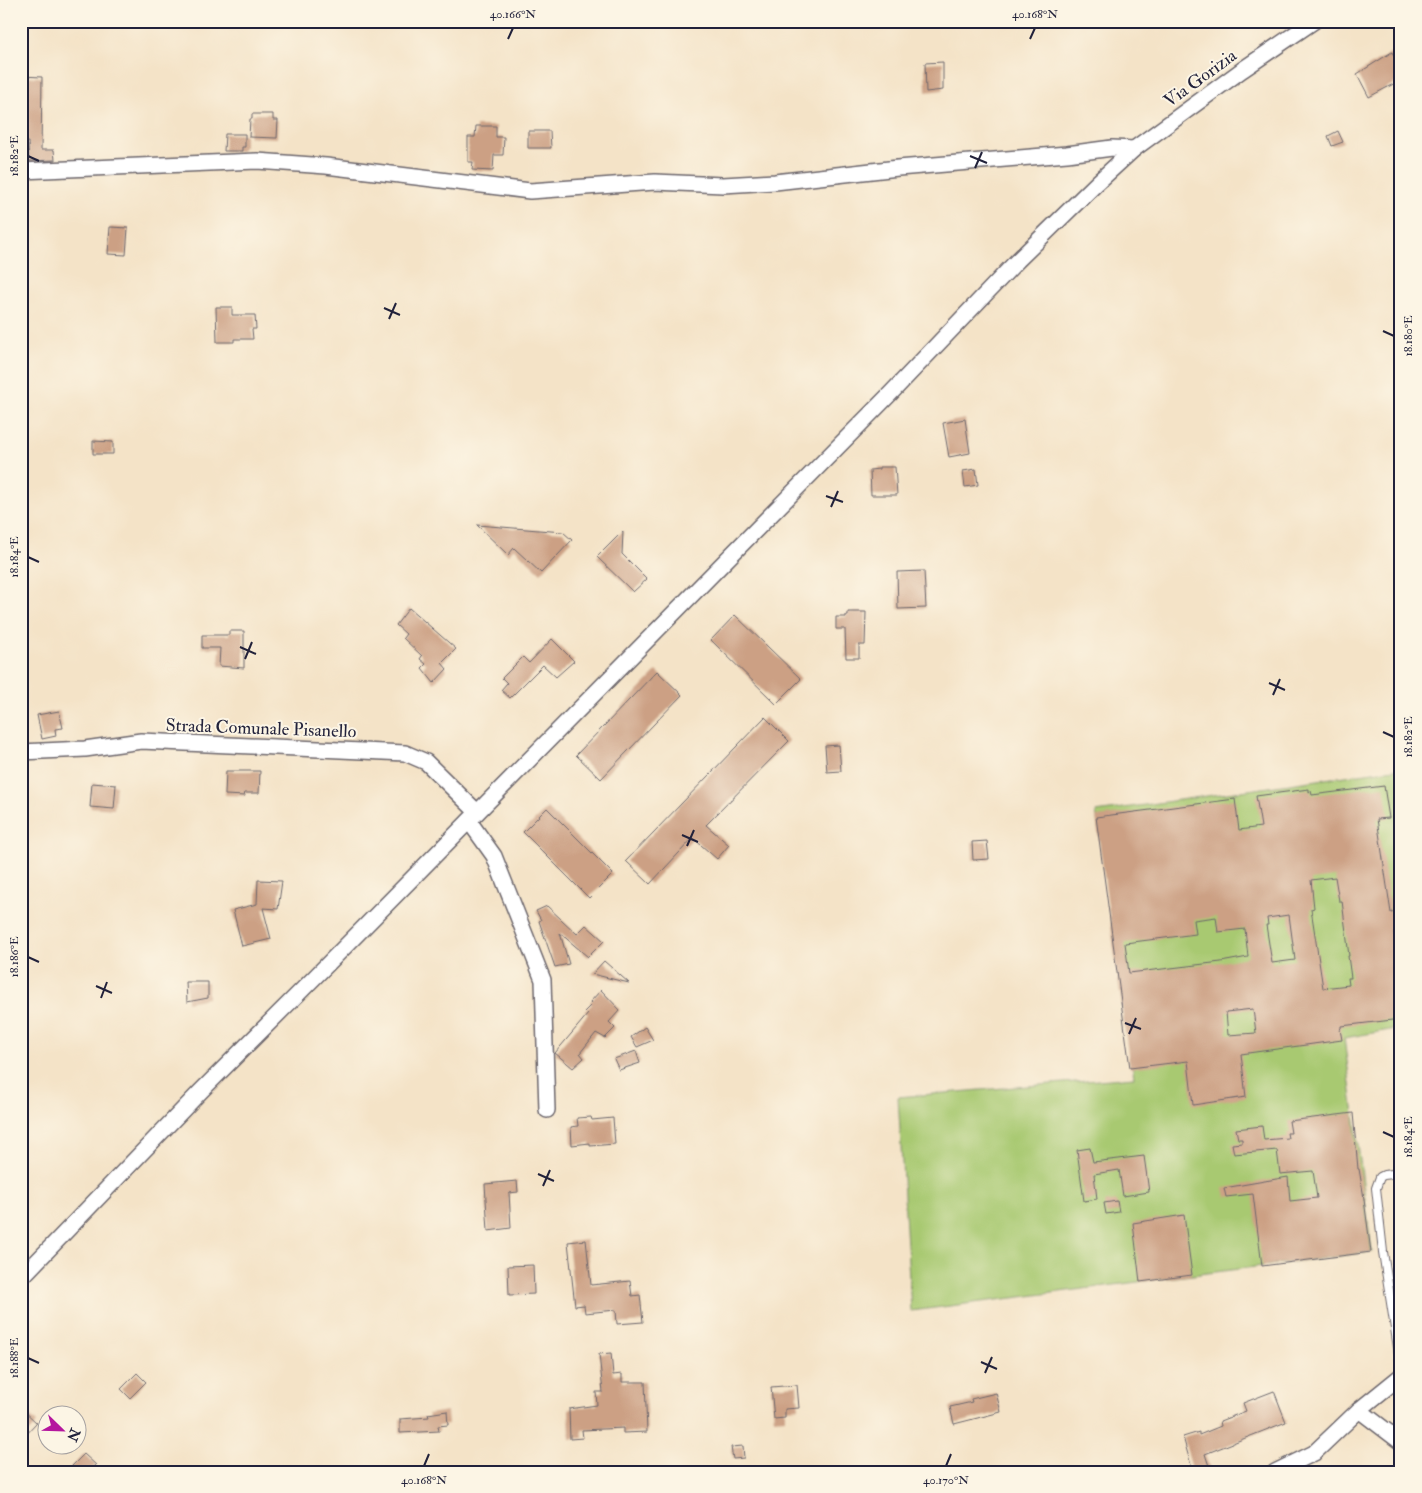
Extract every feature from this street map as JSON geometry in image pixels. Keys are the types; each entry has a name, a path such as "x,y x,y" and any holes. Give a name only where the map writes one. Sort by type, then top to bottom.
{"street":[{"name":"Via Gorizia","path":"21,1278 193,1099 890,394 1017,261 1097,183 1134,149 1242,70 1314,21"},
{"path":"21,172 257,161 326,166 493,188 530,191 656,182 724,186 898,168 1057,155 1112,148 1134,149"},
{"name":"Strada Comunale Pisanello","path":"21,752 85,749 141,741 405,753 426,762 473,817 494,856 543,980 547,1110"},
{"path":"1275,1472 1314,1453 1359,1410 1401,1376"},
{"path":"1359,1410 1401,1442"}],"lane":[{"path":"1401,1173 1384,1174 1380,1177 1376,1188 1401,1367"}],"green space":[{"path":"1401,768 1401,1028 1344,1038 1372,1252 911,1311 898,1097 1134,1077 1096,812"}],"building":[{"path":"1392,52 1394,56 1401,53 1401,80 1369,97 1357,74"},
{"path":"943,62 943,90 926,92 925,63"},
{"path":"21,76 42,77 41,150 54,150 55,160 29,161 28,142 21,142"},
{"path":"252,114 273,114 273,120 278,120 277,138 249,137"},
{"path":"476,126 496,126 496,137 504,137 503,155 494,155 493,171 472,170 473,162 468,162 468,137 475,137"},
{"path":"528,131 550,131 551,148 528,148"},
{"path":"1338,131 1343,142 1332,146 1328,136"},
{"path":"225,134 245,134 245,147 242,147 242,151 224,151"},
{"path":"110,227 128,228 126,255 108,254"},
{"path":"216,307 232,307 232,315 255,315 256,329 252,329 253,339 234,339 234,342 217,342"},
{"path":"965,419 970,453 949,457 943,423"},
{"path":"93,441 113,442 113,454 93,454"},
{"path":"879,467 895,467 897,495 871,495 870,470 879,469"},
{"path":"976,469 978,485 965,487 963,471"},
{"path":"477,525 563,532 572,540 541,573 514,548 508,555"},
{"path":"623,531 622,554 647,579 633,592 597,557"},
{"path":"924,571 926,608 898,609 897,572"},
{"path":"409,608 456,649 442,663 447,669 434,683 422,668 426,664 420,659 422,656 403,638 406,634 396,625"},
{"path":"848,612 866,612 865,645 859,645 859,658 846,658 845,629 836,629 836,617 846,617"},
{"path":"735,615 801,679 776,704 711,640"},
{"path":"229,631 244,631 244,668 219,666 220,648 202,648 202,635 229,635"},
{"path":"552,639 574,661 556,677 543,665 510,698 501,690 507,683 502,678 523,657 529,663"},
{"path":"657,671 682,695 601,779 576,755"},
{"path":"59,711 63,728 55,729 56,736 42,739 37,715"},
{"path":"765,717 789,741 706,825 729,845 717,859 693,838 650,884 626,861"},
{"path":"839,745 841,771 827,772 825,746"},
{"path":"226,771 260,771 259,793 244,793 245,796 225,795"},
{"path":"92,783 116,785 114,809 90,807"},
{"path":"1384,786 1389,818 1377,819 1391,913 1396,912 1398,931 1394,932 1401,995 1401,1019 1341,1026 1342,1040 1241,1054 1246,1097 1193,1105 1188,1061 1130,1068 1096,817 1235,799 1239,830 1261,827 1256,796 1309,789 1312,795","holes":["1335,877 1339,901 1342,901 1351,978 1348,978 1349,985 1323,988 1311,909 1314,908 1311,880","1289,915 1295,960 1272,963 1266,925 1268,925 1267,918","1216,917 1218,932 1245,929 1248,957 1129,973 1125,943 1196,934 1194,920","1253,1009 1256,1033 1228,1035 1226,1012"]},
{"path":"547,808 613,874 589,898 523,832"},
{"path":"987,841 989,859 973,860 972,842"},
{"path":"258,880 282,881 278,909 263,908 271,939 242,946 233,910 257,904"},
{"path":"547,906 577,934 586,925 604,941 588,957 560,933 569,964 555,967 539,921 541,920 536,911"},
{"path":"604,961 629,983 592,974"},
{"path":"186,982 208,982 208,998 187,1002"},
{"path":"601,990 620,1010 609,1022 615,1028 605,1038 596,1033 580,1053 584,1058 573,1068 555,1053 588,1014 585,1011"},
{"path":"645,1027 653,1040 637,1047 631,1037"},
{"path":"636,1051 640,1063 619,1070 614,1059"},
{"path":"1353,1113 1358,1169 1371,1252 1262,1266 1253,1194 1226,1197 1224,1188 1288,1177 1290,1201 1317,1198 1313,1171 1280,1174 1277,1150 1234,1154 1232,1144 1242,1143 1242,1139 1238,1139 1236,1129 1262,1126 1264,1140 1288,1138 1287,1133 1291,1133 1289,1121"},
{"path":"591,1117 592,1120 613,1118 615,1144 590,1146 590,1143 572,1145 571,1127 578,1126 577,1118"},
{"path":"1090,1148 1093,1162 1144,1156 1149,1192 1123,1196 1119,1170 1094,1174 1097,1199 1084,1201 1077,1150"},
{"path":"517,1181 518,1192 509,1193 511,1228 488,1231 485,1184"},
{"path":"1117,1201 1119,1212 1106,1214 1104,1203"},
{"path":"1184,1215 1192,1275 1140,1282 1133,1223"},
{"path":"586,1240 591,1285 630,1281 632,1296 640,1295 643,1322 617,1324 616,1310 585,1313 584,1305 575,1306 568,1242"},
{"path":"533,1265 534,1294 509,1295 508,1266"},
{"path":"611,1353 613,1375 622,1374 622,1382 645,1382 647,1432 623,1433 623,1428 582,1430 583,1438 570,1439 569,1409 597,1405 596,1392 603,1392 599,1354"},
{"path":"137,1373 146,1382 130,1398 121,1389"},
{"path":"797,1385 799,1408 785,1409 785,1418 774,1419 771,1387"},
{"path":"1274,1391 1286,1422 1205,1454 1211,1472 1193,1472 1183,1437 1199,1432 1199,1435 1221,1426 1220,1421 1246,1411 1243,1403"},
{"path":"996,1393 1001,1412 954,1424 950,1407 972,1402 971,1399"},
{"path":"21,1408 37,1423 21,1440"},
{"path":"447,1411 448,1425 438,1426 439,1431 400,1433 400,1419 429,1417 428,1414"},
{"path":"743,1446 744,1458 733,1459 731,1447"},
{"path":"82,1456 86,1456 96,1465 89,1472 66,1472"}]}
